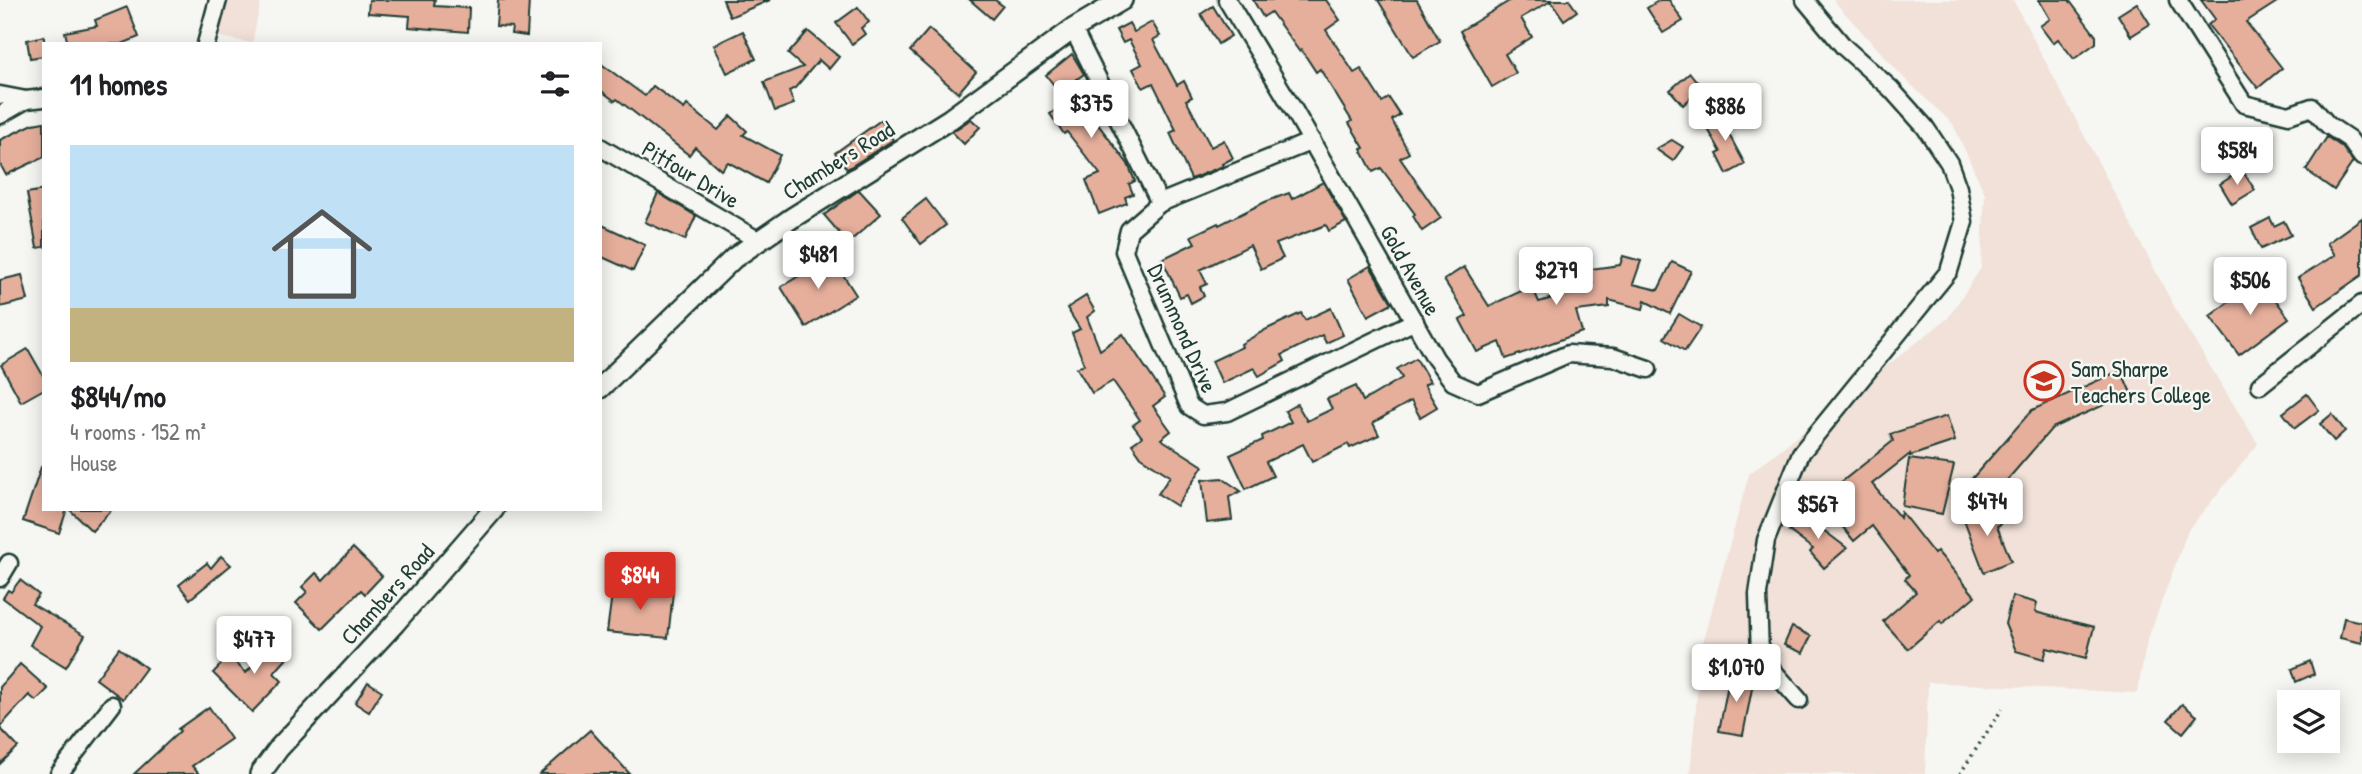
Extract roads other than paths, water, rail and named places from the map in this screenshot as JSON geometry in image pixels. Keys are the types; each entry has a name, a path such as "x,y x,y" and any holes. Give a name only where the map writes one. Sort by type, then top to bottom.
{"street":[{"path":"207,42 218,0"},
{"name":"Chambers Road","path":"602,386 734,258 950,118 1073,29 1122,0"},
{"name":"Gold Avenue","path":"1227,0 1312,141 1435,358 1453,382 1478,393 1568,354 1613,357 1648,369"},
{"path":"1800,700 1760,656 1758,594 1766,540 1801,453 1950,271 1964,222 1958,188 1949,163 1926,127 1891,89 1844,47 1805,0"},
{"path":"2178,0 2244,103 2289,115 2312,107 2328,125 2349,139 2362,157"},
{"path":"1073,29 1160,203"},
{"path":"0,95 26,100 42,99"},
{"path":"0,115 26,100"},
{"name":"Drummond Drive","path":"1312,141 1160,203 1129,230 1124,251 1189,406 1203,415 1227,412 1415,321"},
{"name":"Pitfour Drive","path":"602,148 759,241"},
{"path":"2260,385 2362,304"},
{"name":"Chambers Road","path":"260,774 279,748 395,623 492,511"},
{"path":"0,578 9,563"},
{"path":"59,774 112,705"}],"place":[{"name":"Sam Sharpe Teachers College","path":"2044,381"}]}
